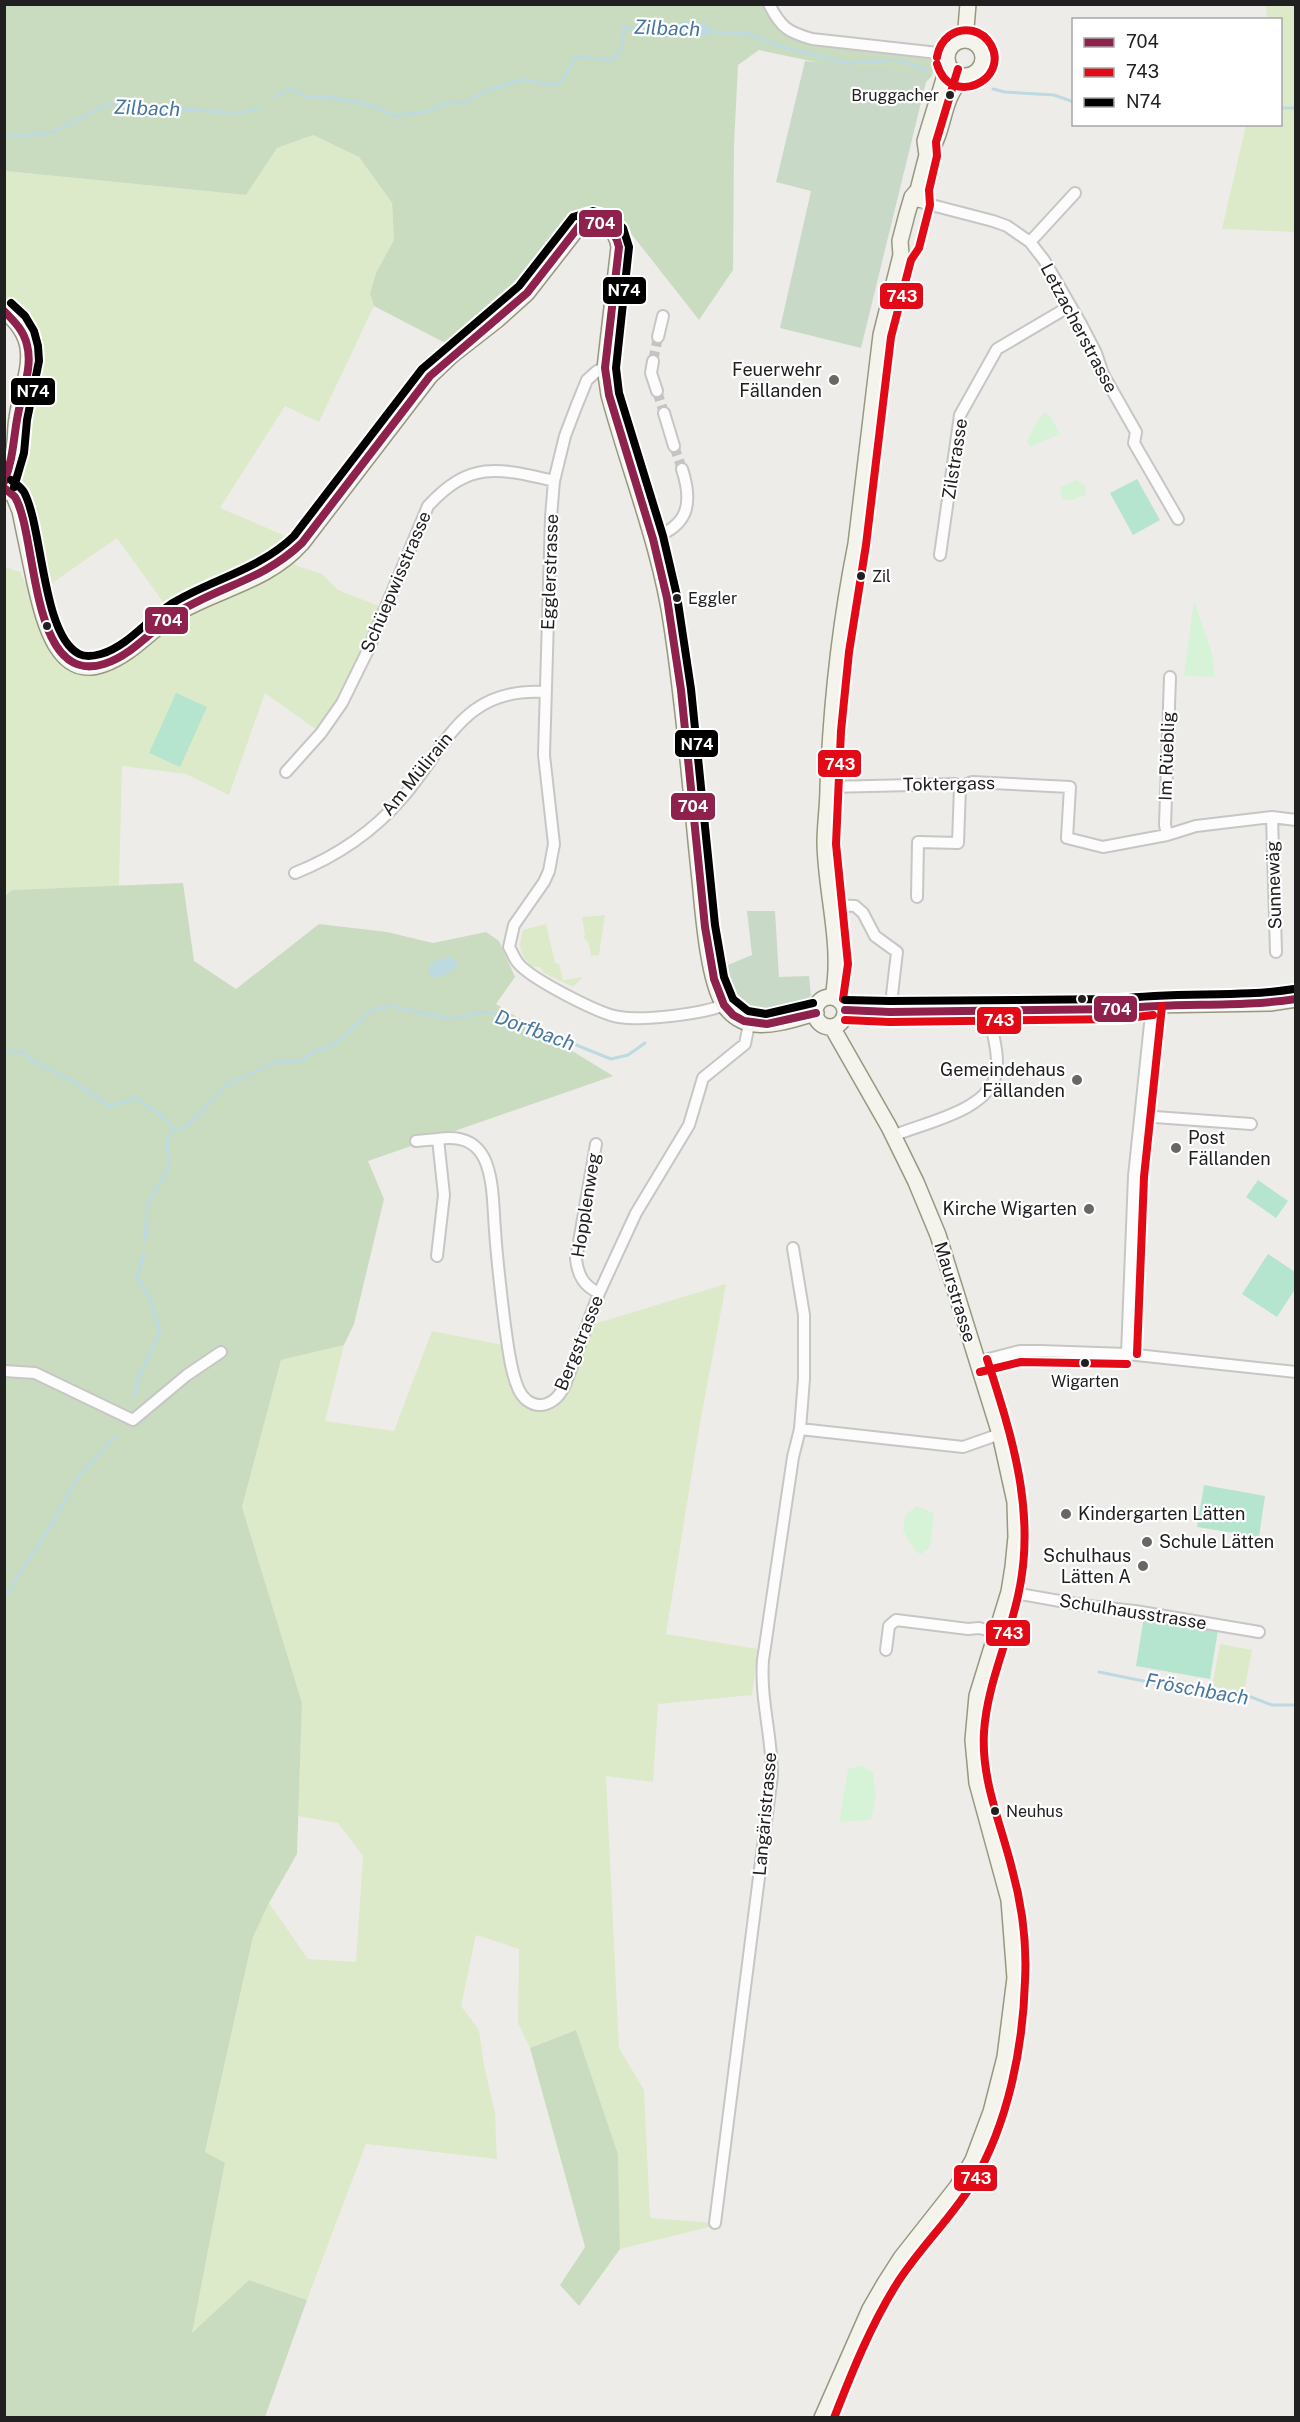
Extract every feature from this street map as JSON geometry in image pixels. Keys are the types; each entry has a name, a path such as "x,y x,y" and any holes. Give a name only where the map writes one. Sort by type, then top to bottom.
{"main road":[{"path":"965,40 968,4"},
{"path":"833,997 838,964 825,844 831,730 839,651 856,544 877,360 886,308 901,255 909,244 927,155 925,141 929,123 954,44 965,40 978,46 984,59 978,72 964,77 950,93 935,145 927,155"},
{"path":"948,60 957,75 964,77"},
{"path":"4,488 14,496 20,511 42,612 51,636 58,649 72,663 85,667 98,666 120,656 182,611 251,581 288,557 302,543 430,376 527,293 549,267 571,233 584,222 603,223 609,227 619,242 605,368 612,408 660,563 673,628 709,953 717,987 724,1005 735,1016 749,1024 765,1026 816,1013"},
{"path":"4,311 22,330 30,357 30,367 17,419 14,452 4,483"},
{"path":"833,997 841,1001 845,1010 843,1019 832,1027 821,1023 816,1013 821,1000 833,997"},
{"path":"845,1010 890,1012 1120,1009 1152,1005 1270,1003 1296,999"},
{"name":"Maurstrasse","path":"822,2418 870,2309 885,2283 901,2258 957,2187 973,2160 991,2112 1005,2057 1014,1995 1012,1926 1005,1884 977,1783 973,1740 977,1696 1009,1592 1016,1538 1015,1502 1000,1434 938,1235 893,1136 832,1027"}],"street":[{"path":"769,4 777,20 792,34 812,39 937,51 948,60"},
{"path":"1030,242 1075,194"},
{"name":"Letzacherstrasse","path":"919,196 1007,226 1030,242 1044,260 1096,353 1103,374 1136,432 1134,443 1178,519"},
{"name":"Zilstrasse","path":"940,555 960,415 998,349 1070,306"},
{"path":"658,337 663,316"},
{"path":"654,361 651,373 657,392"},
{"name":"Egglerstrasse","path":"605,368 597,371 587,380 565,436 554,481 544,755 553,829 552,858 544,882 514,925 509,947 519,964 578,1001 618,1017 633,1018 702,1011 724,1005"},
{"path":"664,413 675,446"},
{"path":"652,538 673,529 684,515 688,502 688,489 682,469"},
{"name":"Schüepwisstrasse","path":"286,772 321,733 342,703 368,650 428,506 442,490 466,475 493,470 509,470 554,481"},
{"name":"Im Rüeblig","path":"1167,835 1165,825 1170,677"},
{"name":"Am Mülirain","path":"295,873 332,856 377,822 402,798 468,714 484,703 513,693 545,692"},
{"name":"Toktergass","path":"828,787 955,784 960,787 972,782 1070,787 1067,838 1103,847 1167,835"},
{"path":"917,897 918,842 958,843 960,787"},
{"path":"1167,835 1196,826 1272,817 1296,820"},
{"name":"Sunnewäg","path":"1272,817 1276,952"},
{"path":"832,905 855,906 863,913 875,936 897,952 890,1012"},
{"path":"1127,1354 1134,1176 1152,1005"},
{"path":"893,1136 934,1123 958,1112 989,1089 997,1071 988,1009"},
{"name":"Bergstrasse","path":"416,1141 459,1137 472,1144 484,1158 492,1187 497,1267 508,1346 517,1387 528,1401 537,1405 545,1404 560,1395 599,1293 636,1213 689,1125 703,1078 745,1044 749,1024"},
{"path":"1141,1116 1251,1124"},
{"path":"437,1256 444,1195 438,1139"},
{"name":"Hopplenweg","path":"596,1144 576,1259 577,1272 584,1284 599,1293"},
{"name":"Langäristrasse","path":"715,2223 772,1775 772,1752 762,1692 763,1660 793,1457 800,1429 805,1345 804,1315 793,1248"},
{"path":"977,1362 1020,1351 1127,1354 1296,1372"},
{"path":"4,1371 35,1373 133,1420 187,1375 221,1352"},
{"path":"800,1429 963,1447 1000,1434"},
{"name":"Schulhausstrasse","path":"1009,1592 1258,1632"},
{"path":"886,1650 889,1626 896,1620 968,1629 979,1628 996,1632"}],"green space":[{"path":"4,5 769,5 792,34 937,51 932,76 920,88 863,72 759,50 738,65 734,145 733,270 699,320 622,222 590,208 449,345 374,306 370,293 376,273 394,240 392,203 359,157 313,135 277,148 246,195 5,171"},
{"path":"1266,5 1295,5 1295,232 1222,229 1246,126 1282,126 1282,18 1267,18"},
{"path":"805,61 928,74 861,348 780,328 811,191 776,182"},
{"path":"313,135 359,157 392,203 394,241 376,273 370,292 374,306 319,422 285,406 220,508 302,543 288,557 297,566 322,574 338,590 386,609 321,733 265,693 229,795 186,774 122,766 119,886 12,890 5,897 5,567 20,572 51,636 90,667 173,616 117,538 38,593 20,511 5,488 30,357 5,311 5,171 245,195 277,148"},
{"path":"1045,412 1051,417 1060,434 1030,447 1027,441 1034,426"},
{"path":"1137,479 1160,520 1133,535 1110,493"},
{"path":"1076,480 1085,485 1086,495 1072,500 1062,500 1060,487"},
{"path":"1194,600 1212,653 1215,677 1184,676"},
{"path":"176,693 207,707 180,767 149,753"},
{"path":"183,883 194,961 236,989 319,924 387,932 433,943 486,932 499,941 515,977 496,1004 613,1076 368,1161 384,1199 354,1324 344,1345 281,1360 242,1507 302,1703 297,1854 253,1937 205,2152 225,2163 192,2333 249,2280 307,2300 265,2417 5,2417 4,897 12,890"},
{"path":"747,911 775,911 779,977 809,976 811,996 793,1007 772,1014 752,1013 743,1008 735,999 729,987 723,967 752,955"},
{"path":"605,915 599,955 591,956 589,944 583,937 585,935 582,917"},
{"path":"546,924 555,963 559,964 563,980 583,977 573,987 544,973 540,967 532,967 522,954 520,941 523,930"},
{"path":"1258,1180 1288,1201 1276,1218 1246,1197"},
{"path":"1268,1254 1295,1272 1295,1289 1277,1317 1242,1294"},
{"path":"726,1284 699,1429 666,1634 758,1649 752,1695 658,1704 653,1782 606,1776 619,2048 644,2090 650,2218 715,2223 713,2226 620,2249 618,2154 576,2030 530,2048 518,2023 519,1949 476,1935 461,2006 479,2030 495,2113 497,2159 366,2144 307,2300 249,2280 191,2335 225,2164 205,2153 253,1937 269,1903 308,1959 356,1962 363,1856 338,1823 298,1816 302,1703 242,1507 281,1360 344,1345 325,1421 394,1431 432,1331 508,1346 517,1387 537,1405 559,1389 584,1327"},
{"path":"1204,1485 1265,1496 1259,1537 1197,1527"},
{"path":"916,1506 934,1513 930,1547 921,1554 916,1552 903,1531 905,1516"},
{"path":"1144,1617 1218,1630 1210,1679 1136,1666"},
{"path":"1220,1644 1252,1650 1244,1692 1212,1687"},
{"path":"862,1765 873,1773 876,1796 871,1820 839,1822 848,1769"},
{"path":"576,2030 618,2154 620,2249 579,2306 560,2285 585,2247 530,2048"}],"water":[{"path":"687,21 703,23 710,27 710,36 692,35 677,28 677,23"},
{"path":"449,956 458,962 454,970 437,978 429,978 429,964"}],"waterway":[{"name":"Zilbach","path":"275,97 291,88 305,97 326,97 367,104 395,116 429,111 448,102 464,103 484,92 524,79 549,85 560,83 576,57 613,60 622,48 624,27 647,32 679,27"},
{"name":"Zilbach","path":"706,30 721,33 745,33 783,47 847,63 899,60 928,71"},
{"name":"Zilbach","path":"977,84 982,86"},
{"name":"Zilbach","path":"993,89 1005,92 1054,95 1072,101"},
{"name":"Zilbach","path":"4,134 13,137 53,132 108,104 239,113 260,108"},
{"name":"Zilbach","path":"1282,108 1296,108"},
{"name":"Dorfbach","path":"173,1129 185,1128 228,1084 276,1062 301,1061 312,1053 336,1043 373,1009 391,1006 451,1019 483,1012 502,1015 611,1059 628,1055 645,1043"},
{"path":"4,1050 24,1053 33,1061 71,1080 109,1106 136,1098 161,1115 173,1129"},
{"path":"145,1241 147,1206 169,1167 167,1143 173,1129"},
{"path":"134,1398 138,1379 160,1332 150,1299 137,1277 144,1254"},
{"path":"4,1598 51,1525 78,1477 116,1436"},
{"name":"Fröschbach","path":"1099,1672 1173,1687 1251,1697 1272,1705 1296,1705"}],"tunnel":[{"path":"653,361 658,337"},
{"path":"657,391 664,413"},
{"path":"674,446 682,469"}],"transit line":[{"name":"743","path":"937,57 941,45 949,36 966,30 976,32 986,38 995,58 986,78 965,87 954,85 944,78 937,64"},
{"name":"743","path":"843,999 848,964 836,844 841,731 849,652 866,545 891,337 911,260 919,248 930,205 929,190 937,156 936,142 958,69"},
{"name":"N74","path":"11,480 24,492 30,509 50,604 57,626 67,643 79,654 90,656 111,650 129,639 171,604 251,566 280,548 294,536 422,369 519,286 573,217 593,211 611,216 623,228 629,247 616,368 619,393 663,536 677,596 691,689 715,925 724,977 733,999 748,1011 766,1014 813,1003"},
{"name":"704","path":"4,488 15,497 22,516 40,604 49,632 62,653 80,665 104,664 114,660 124,655 191,604 256,575 287,556 302,543 430,376 527,293 580,225 594,222 610,229 619,247 605,368 609,395 653,539 667,598 681,690 705,927 714,979 724,1005 733,1015 744,1021 767,1024 816,1013"},
{"name":"N74","path":"11,303 25,316 34,331 39,361 27,420 24,453 14,487"},
{"name":"704","path":"4,311 24,335 29,362 12,456 4,482"},
{"name":"N74","path":"845,1000 1119,999 1294,989"},
{"name":"704","path":"845,1010 890,1012 1120,1009 1296,999"},
{"name":"743","path":"1137,1354 1144,1177 1162,1006"},
{"name":"743","path":"845,1020 890,1022 1120,1019 1153,1015"},
{"name":"743","path":"834,2418 862,2350 896,2285 956,2208 986,2159 1005,2110 1021,2032 1025,1967 1023,1925 1016,1883 989,1785 984,1732 993,1680 1018,1596 1025,1535 1023,1505 1013,1446 987,1359"},
{"name":"743","path":"980,1372 1021,1362 1127,1364"}],"place":[{"name":"Bruggacher","path":"950,95"},
{"name":"Feuerwehr Fällanden","path":"834,380"},
{"name":"Zil","path":"861,576"},
{"name":"Eggler","path":"677,598"},
{"name":"Gemeindehaus Fällanden","path":"1077,1080"},
{"name":"Post Fällanden","path":"1176,1148"},
{"name":"Kirche Wigarten","path":"1089,1209"},
{"name":"Wigarten","path":"1085,1363"},
{"name":"Kindergarten Lätten","path":"1066,1514"},
{"name":"Schule Lätten","path":"1147,1542"},
{"name":"Schulhaus Lätten A","path":"1143,1566"},
{"name":"Neuhus","path":"995,1811"}]}
